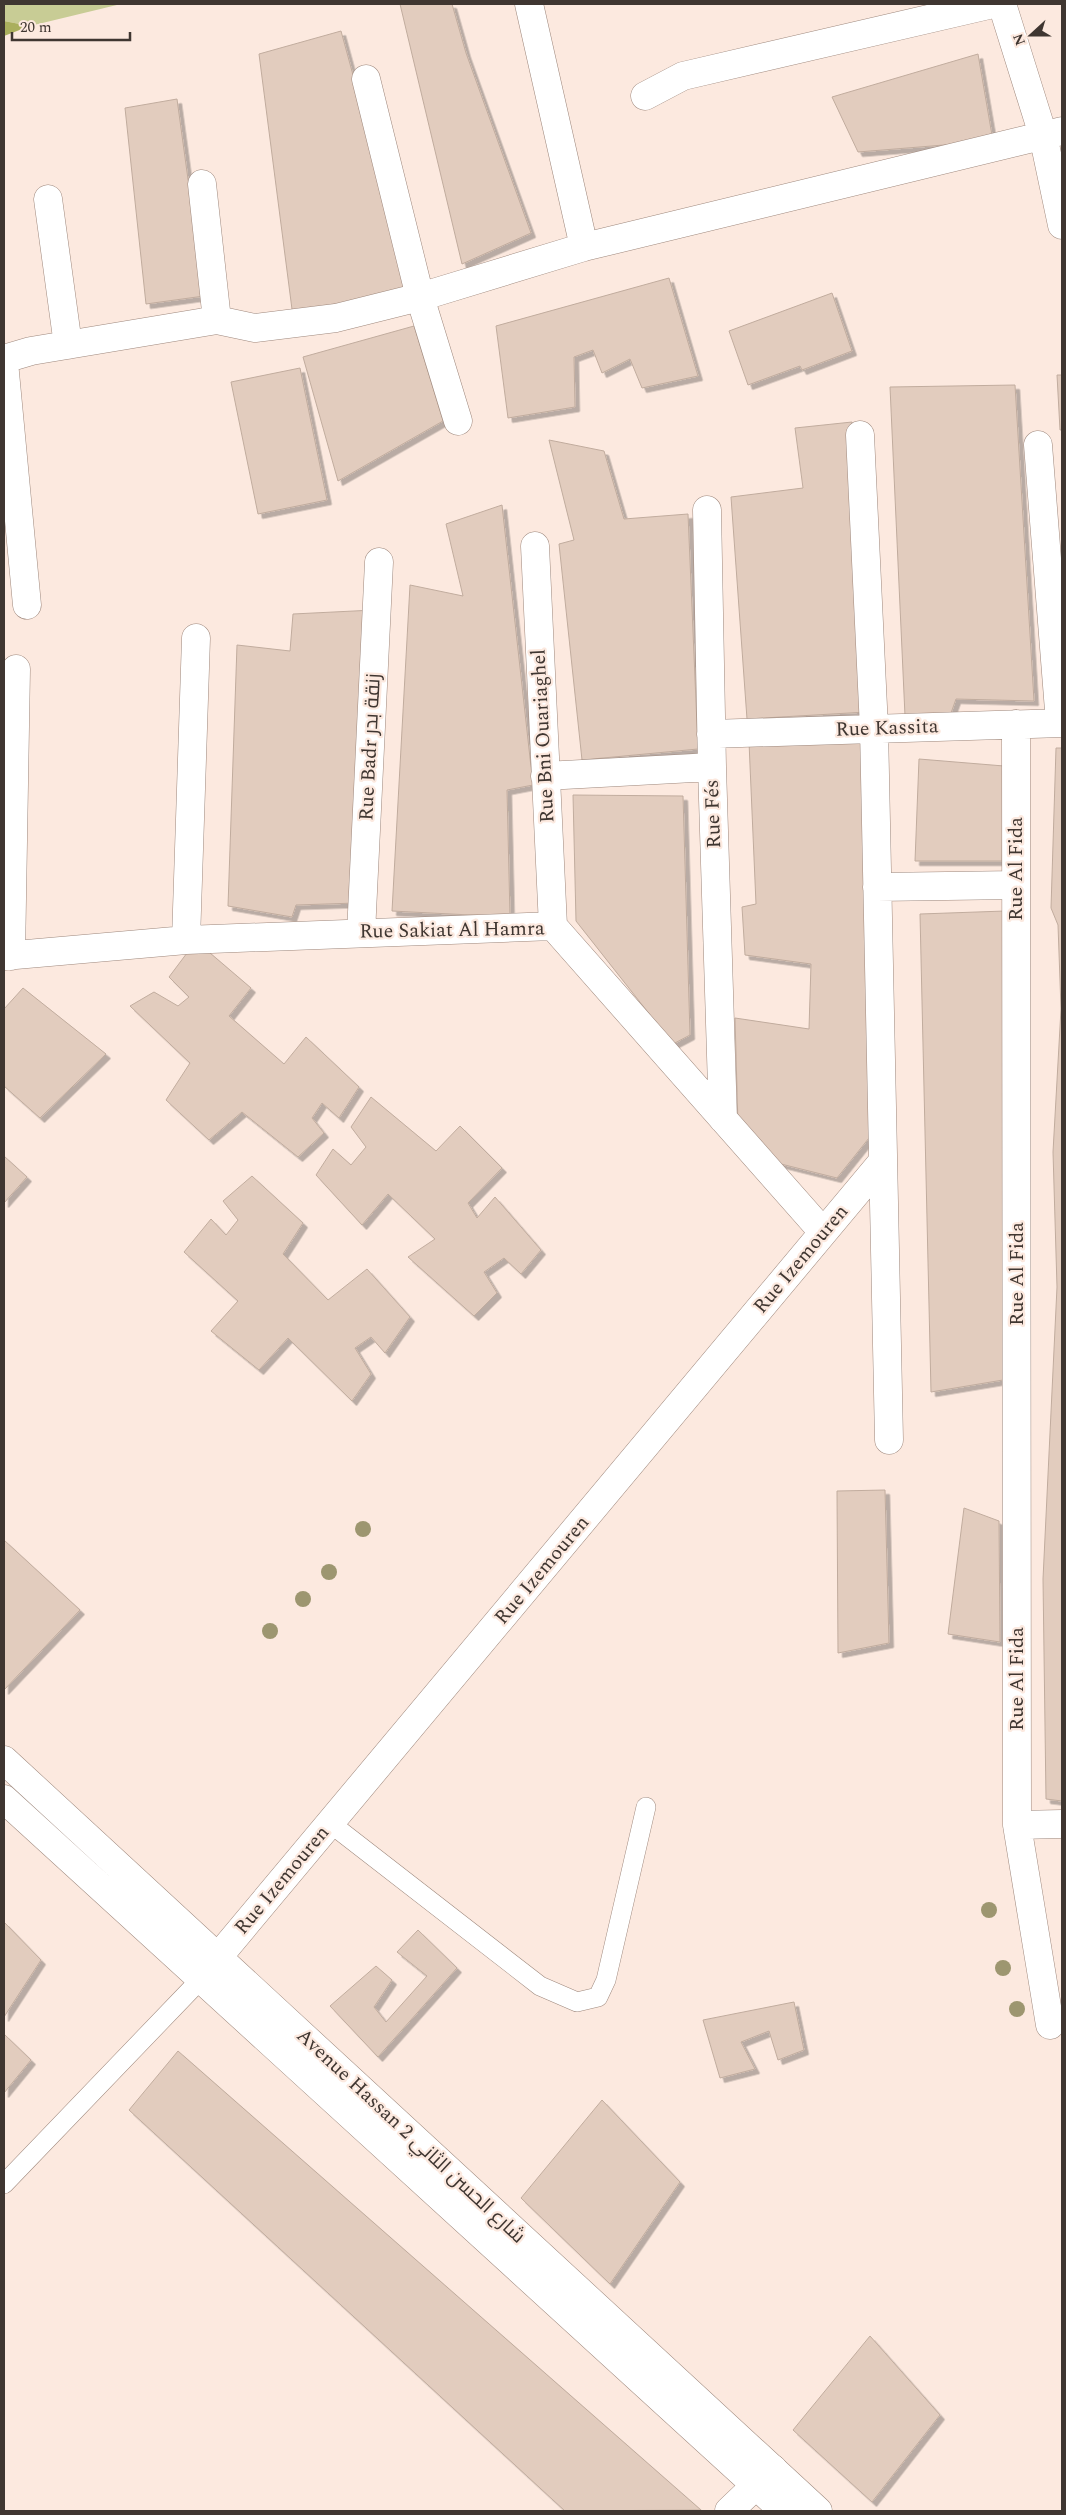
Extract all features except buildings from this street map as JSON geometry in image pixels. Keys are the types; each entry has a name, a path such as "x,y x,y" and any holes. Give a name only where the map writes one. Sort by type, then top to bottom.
{"street":[{"path":"529,4 584,247"},
{"path":"645,96 683,76 993,4"},
{"path":"1002,4 1053,133 1062,225"},
{"path":"366,79 420,297 458,421"},
{"path":"27,605 4,360 68,345 217,320 255,328 336,318 420,297 584,247 1053,133"},
{"path":"202,184 217,320"},
{"path":"48,199 68,345"},
{"path":"860,435 874,728 889,1440"},
{"path":"1038,445 1053,535 1061,723"},
{"name":"Rue Fés","path":"707,510 711,734 723,1119"},
{"name":"Rue Bni Ouariaghel","path":"535,546 553,926"},
{"name":"Rue Badr زنقة بدر","path":"361,932 379,562"},
{"path":"186,940 196,638"},
{"path":"8,956 16,669"},
{"name":"Rue Kassita","path":"711,734 1061,723"},
{"name":"Rue Al Fida","path":"1016,724 1017,1824 1050,2025"},
{"path":"545,776 712,767"},
{"path":"877,887 1016,885"},
{"name":"Rue Sakiat Al Hamra","path":"8,956 186,940 553,926 823,1232"},
{"name":"Rue Izemouren","path":"201,1979 883,1160"},
{"name":"Avenue Hassan 2 شارع الحسن الثاني","path":"4,1760 218,1958 765,2478 784,2511"},
{"name":"Avenue Hassan 2 شارع الحسن الثاني","path":"4,1799 201,1979 765,2478 818,2511"},
{"path":"1017,1824 1062,1824"},
{"path":"729,2511 765,2478"}],"lane":[{"path":"330,1823 540,1986 577,2002 598,1997 606,1980 646,1807"},
{"path":"4,2184 201,1979"}],"green space":[{"path":"4,4 121,4 30,26 4,21"},
{"path":"4,21 30,26 4,36"}]}
